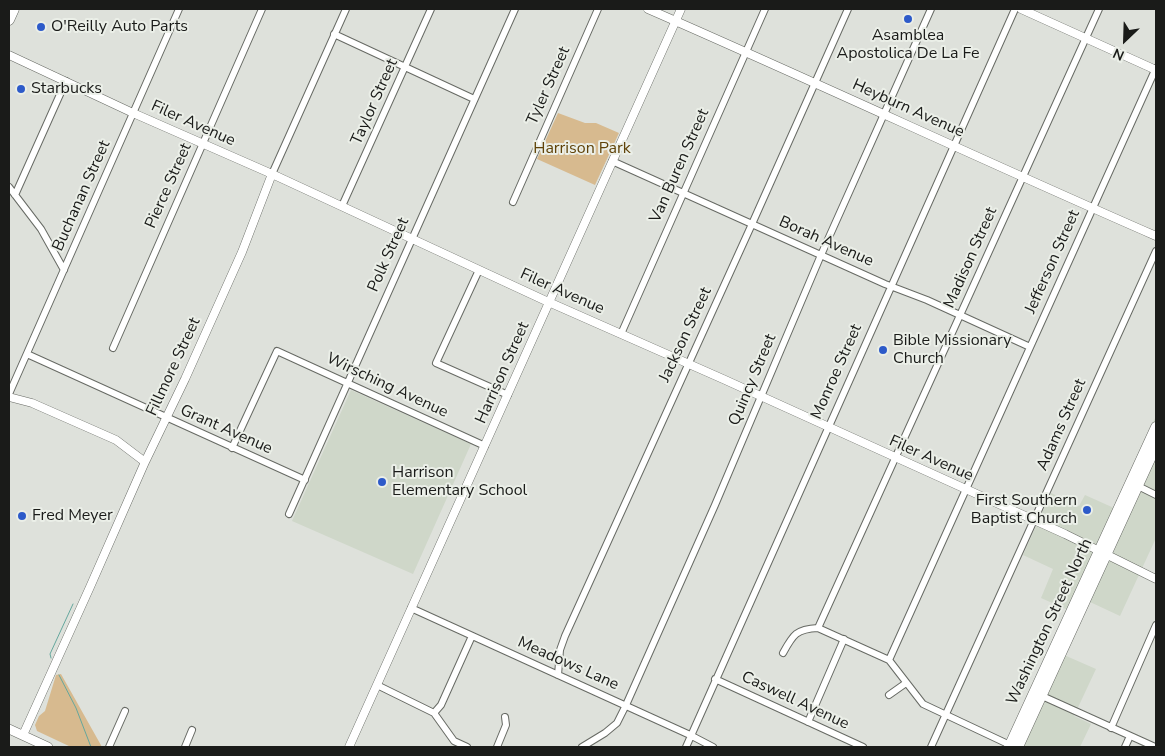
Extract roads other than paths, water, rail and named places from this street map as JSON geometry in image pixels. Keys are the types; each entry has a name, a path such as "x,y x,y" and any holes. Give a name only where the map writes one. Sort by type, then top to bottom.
{"main road":[{"name":"Washington Street North","path":"1012,746 1042,696 1134,484 1156,427"},
{"name":"Washington Street North","path":"1134,484 1156,446"},
{"name":"Washington Street North","path":"1012,746 1104,553"},
{"path":"9,729 48,747"}],"street":[{"name":"Buchanan Street","path":"9,396 179,9"},
{"name":"Pierce Street","path":"113,348 262,9"},
{"name":"Fillmore Street","path":"23,735 145,462 185,379 242,252 272,174 346,9"},
{"name":"Taylor Street","path":"342,206 431,9"},
{"name":"Polk Street","path":"289,514 515,9"},
{"name":"Tyler Street","path":"512,202 598,9"},
{"name":"Heyburn Avenue","path":"648,9 746,51 815,84 1156,236"},
{"name":"Harrison Street","path":"349,747 681,9"},
{"name":"Van Buren Street","path":"621,334 765,9"},
{"name":"Jackson Street","path":"558,674 560,650 564,636 848,9"},
{"name":"Quincy Street","path":"587,746 617,723 626,705 716,504 821,255 932,9"},
{"name":"Monroe Street","path":"686,747 827,427 1015,9"},
{"path":"1021,9 1156,69"},
{"name":"Madison Street","path":"818,628 1099,9"},
{"path":"334,34 474,99"},
{"name":"Filer Avenue","path":"9,55 549,302 1034,520 1156,579"},
{"name":"Jefferson Street","path":"889,660 1156,69"},
{"path":"15,195 66,81"},
{"name":"Borah Avenue","path":"612,161 1030,346"},
{"path":"9,187 41,229 64,270"},
{"name":"Adams Street","path":"931,747 1156,251"},
{"path":"479,270 436,363 508,394"},
{"name":"Wirsching Avenue","path":"232,448 277,351 485,446"},
{"name":"Grant Avenue","path":"26,354 305,480"},
{"path":"9,396 32,403 116,440 145,462"},
{"path":"1134,484 1156,496"},
{"name":"Meadows Lane","path":"411,608 626,705 713,747"},
{"path":"1111,728 1156,625"},
{"path":"783,653 793,637 805,628 818,628 889,660 923,704 1012,746"},
{"path":"434,713 441,705 472,636"},
{"path":"808,722 844,639"},
{"name":"Caswell Avenue","path":"715,679 863,747"},
{"path":"889,695 906,683"},
{"path":"377,685 434,713 454,742 467,747"},
{"path":"1042,696 1155,747"},
{"path":"109,747 125,712"},
{"path":"497,747 506,725 505,717"},
{"path":"185,747 192,730"},
{"path":"1125,747 1130,736"}],"waterway":[{"path":"51,658 50,654 73,604"},
{"path":"59,675 76,708 91,747"}],"place":[{"name":"Asamblea Apostolica De La Fe","path":"908,19"},
{"name":"O'Reilly Auto Parts","path":"41,27"},
{"name":"Starbucks","path":"21,89"},
{"name":"Bible Missionary Church","path":"883,350"},
{"name":"Harrison Elementary School","path":"382,482"},
{"name":"First Southern Baptist Church","path":"1087,510"},
{"name":"Fred Meyer","path":"22,516"}],"park label":[{"name":"Harrison Park","path":"582,149"}]}
